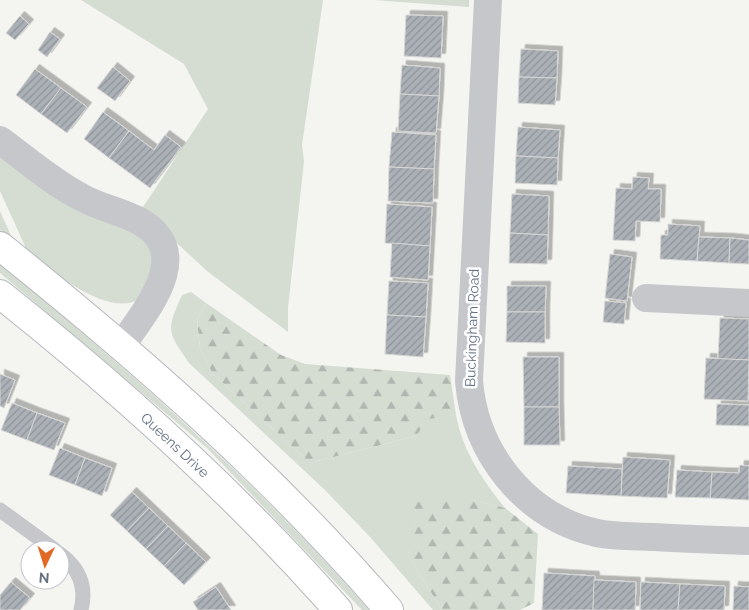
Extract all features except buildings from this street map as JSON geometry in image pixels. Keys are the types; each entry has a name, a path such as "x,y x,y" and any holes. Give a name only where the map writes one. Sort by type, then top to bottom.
{"main road":[{"path":"0,246 122,345 245,455 320,532 389,610"},
{"name":"Queens Drive","path":"0,294 112,387 197,464 296,562 338,610"}],"street":[{"name":"Buckingham Road","path":"488,0 469,381 474,414 485,444 505,474 530,501 583,528 613,535 749,541"},
{"path":"0,140 81,198 142,223 161,239 166,257 163,278 154,297 122,345"},
{"path":"646,298 749,303"}],"lane":[{"path":"0,510 40,540"},
{"path":"70,562 80,577 80,610"}],"green space":[{"path":"81,0 323,0 302,145 304,161 288,308 288,332 207,271 141,210 208,109 184,64"},
{"path":"374,0 469,0 469,7"},
{"path":"0,151 80,212 143,235 155,260 139,299 126,303 111,302 95,297 62,278 24,248 25,246 0,191"},
{"path":"0,211 12,238 11,239 0,230"},
{"path":"0,263 97,345 191,429 282,517 369,610 362,610 207,448 0,273"},
{"path":"191,292 206,303 197,320 200,349 213,374 310,463 416,436 428,418 456,415 463,441 474,464 505,508 470,499 409,557 442,610 433,610 370,537 325,490 189,363 176,344 171,331 171,324 182,295"},
{"path":"206,303 281,355 305,364 450,375 456,415 428,419 416,436 310,463 213,374 200,349 197,320"},
{"path":"409,497 470,499 505,508 538,534 534,603 520,610 442,610 409,557"}]}
